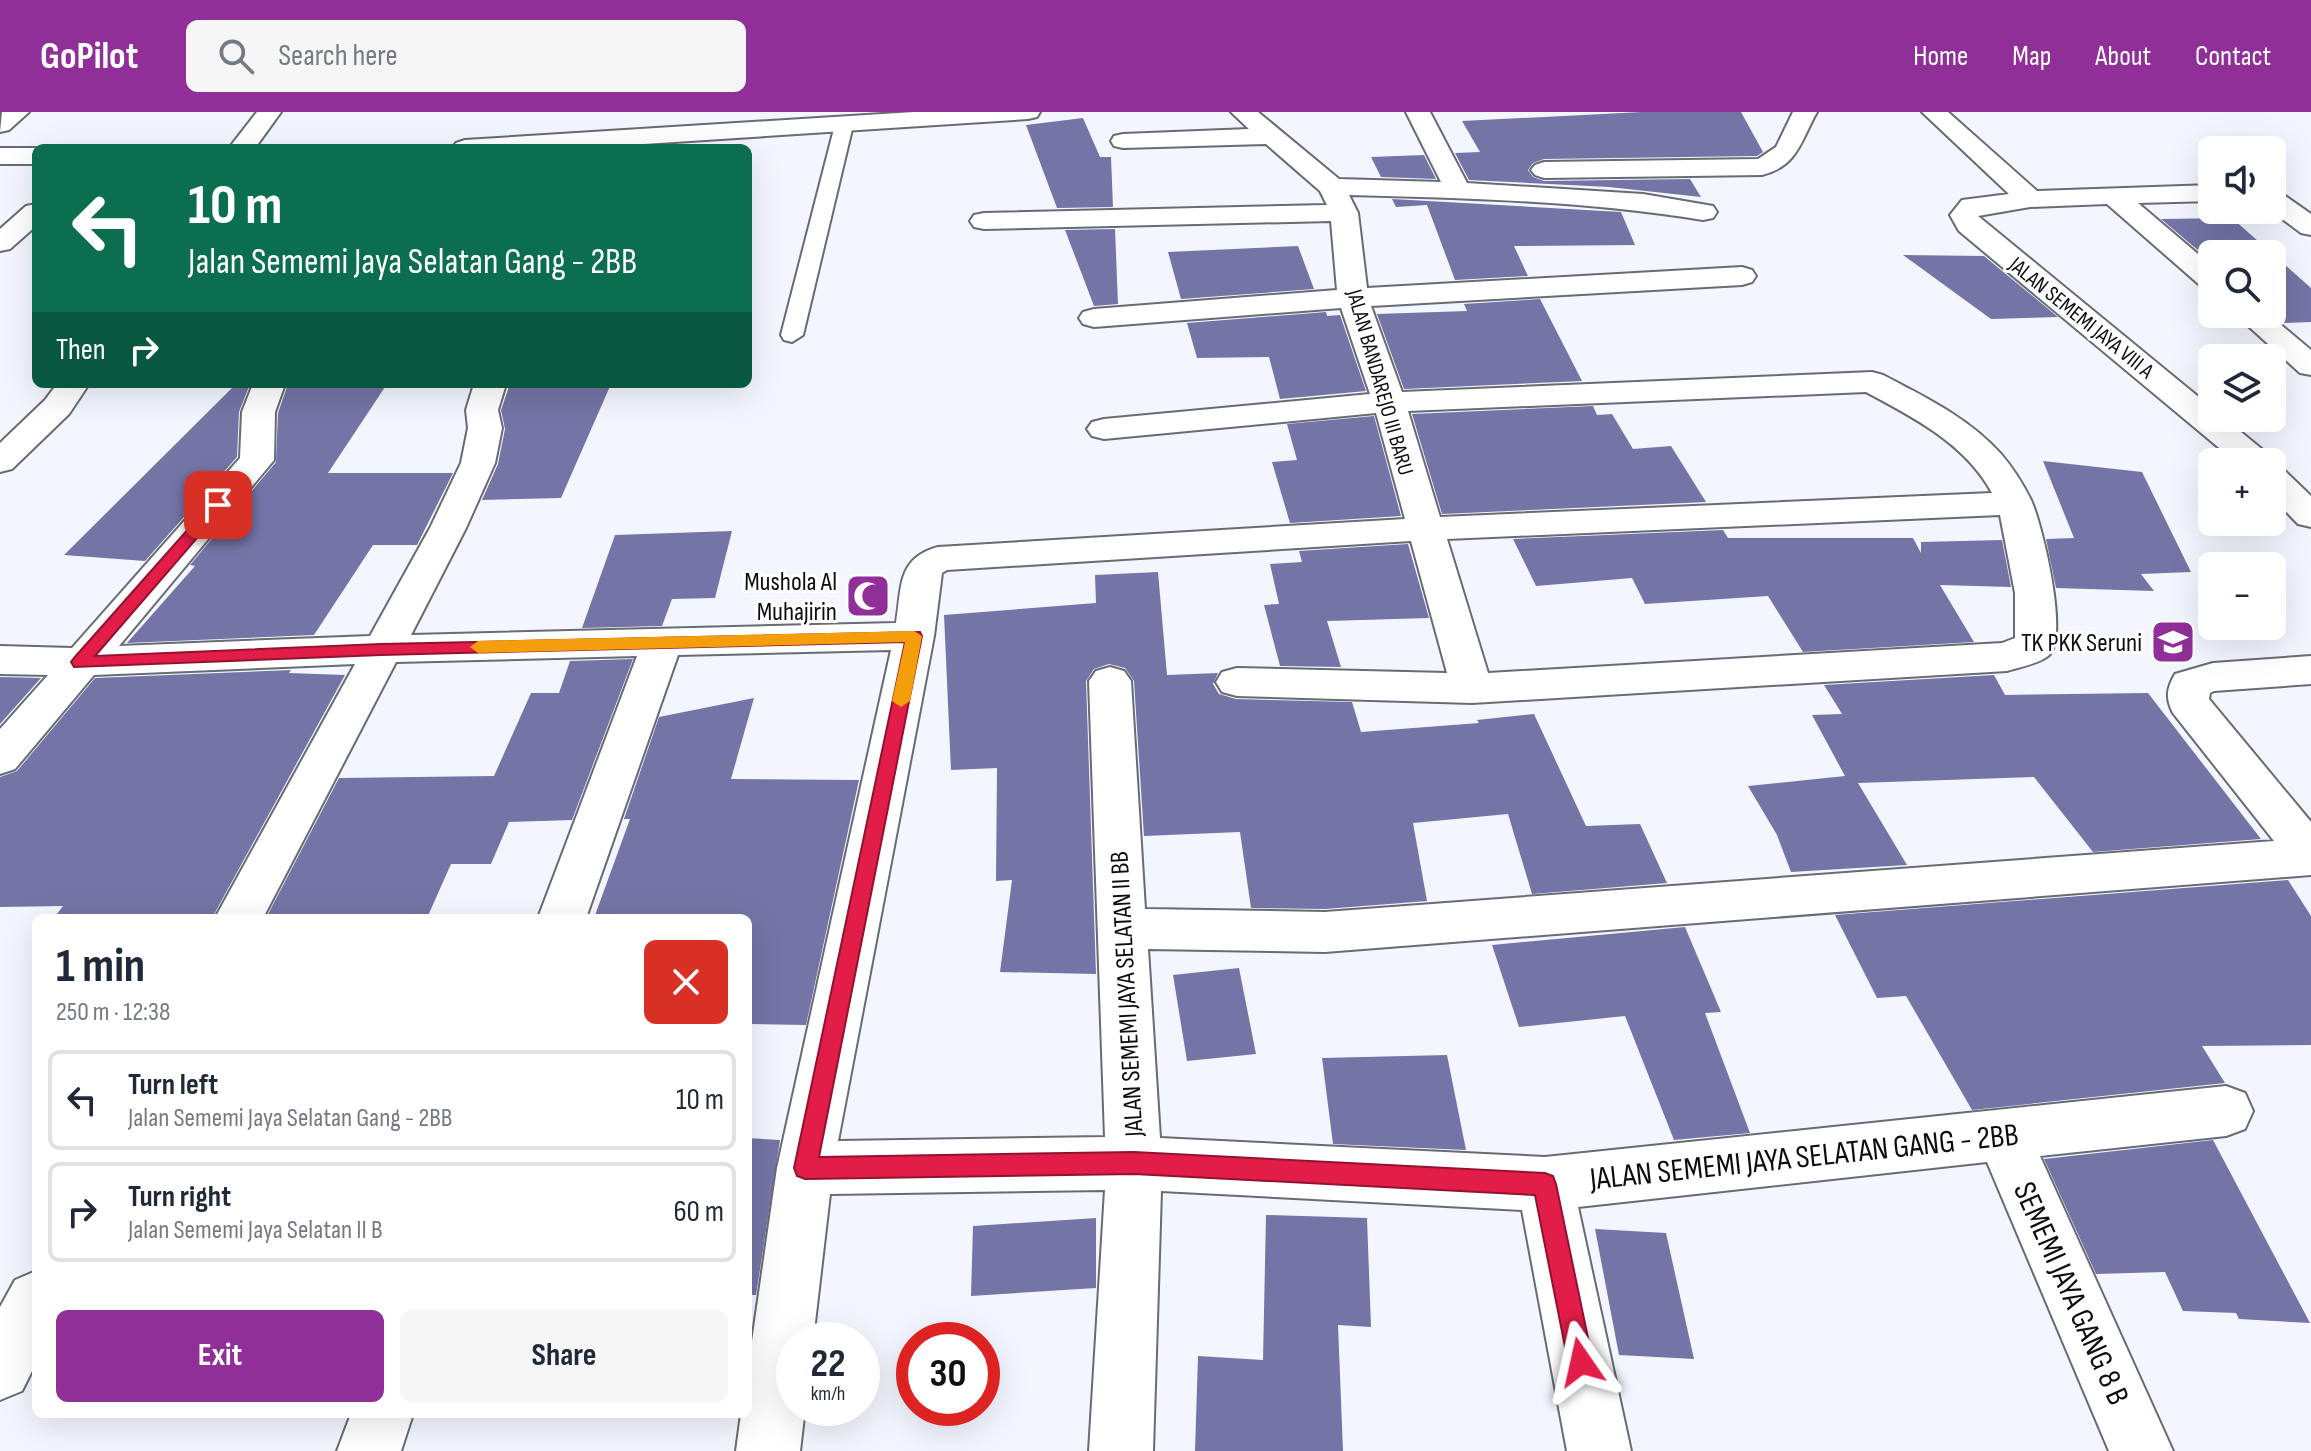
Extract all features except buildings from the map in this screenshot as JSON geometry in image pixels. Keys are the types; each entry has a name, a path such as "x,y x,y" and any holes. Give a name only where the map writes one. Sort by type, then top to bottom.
{"street":[{"path":"0,125 17,112"},
{"path":"245,144 269,112"},
{"path":"512,144 655,132 1028,112"},
{"path":"1243,112 1273,136 1338,200"},
{"path":"1418,112 1458,190"},
{"path":"1544,170 1762,167 1780,160 1795,138 1805,112"},
{"path":"1934,112 2030,199 2198,193"},
{"path":"467,144 476,124"},
{"path":"1123,141 1273,136"},
{"path":"0,156 32,156"},
{"path":"984,221 1458,190 1643,202 1703,212"},
{"path":"2112,195 2198,269"},
{"name":"JALAN SEMEMI JAYA VIII A","path":"2030,199 1972,206 1964,215 1969,225 2240,448"},
{"path":"2286,199 2311,227"},
{"name":"JALAN BANDAREJO III BARU","path":"1338,200 1353,298 1389,402 1472,688"},
{"path":"0,243 32,215"},
{"path":"1094,318 1353,298 1742,276"},
{"path":"2266,328 2311,366"},
{"path":"1104,429 1389,402 1872,382 1923,409 1963,436 1993,465 2014,503 2039,619 2034,646 2007,657 1472,688 1237,682"},
{"path":"0,462 57,407 70,388"},
{"path":"0,758 257,460 260,444 255,419 267,388"},
{"path":"241,914 448,528 478,463 485,428 482,410 489,388"},
{"path":"2286,491 2311,516"},
{"path":"768,1451 805,1168 914,636 924,568 938,559 1424,529 2014,503"},
{"path":"0,660 80,662 381,649 914,636"},
{"path":"563,914 662,643"},
{"path":"2311,670 2213,677 2190,684 2188,702 2311,856"},
{"name":"JALAN SEMEMI JAYA SELATAN II BB","path":"1110,681 1134,1163 1121,1451"},
{"path":"1124,929 1325,932 2311,856"},
{"name":"JALAN SEMEMI JAYA SELATAN GANG - 2BB","path":"805,1168 1134,1163 1545,1184 2226,1111"},
{"name":"SEMEMI JAYA GANG 8 B","path":"2003,1135 2141,1451"},
{"path":"1545,1184 1599,1451"},
{"path":"0,1369 32,1309"},
{"path":"369,1451 381,1418"}],"lane":[{"path":"792,335 851,121"}],"slow traffic":[{"path":"478,647 914,636 901,701"}],"place":[{"name":"Mushola Al Muhajirin","path":"868,596"},
{"name":"TK PKK Seruni","path":"2173,642"}],"route":[{"path":"218,505 80,662 381,649 914,636 805,1168 1134,1163 1545,1184 1581,1362"}]}
